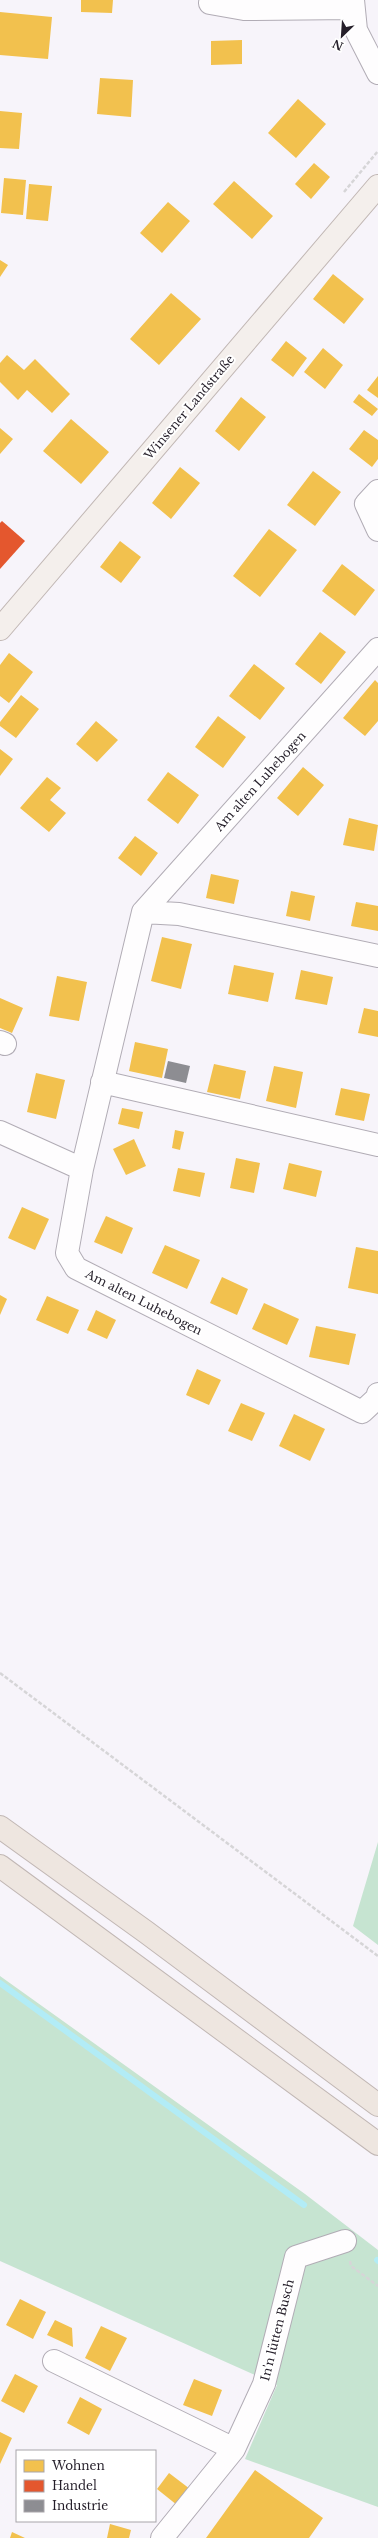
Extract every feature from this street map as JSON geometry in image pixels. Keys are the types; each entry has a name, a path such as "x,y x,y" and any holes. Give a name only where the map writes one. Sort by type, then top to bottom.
{"highway":[{"path":"0,1827 153,1937 378,2105"},
{"path":"0,1866 378,2144"}],"main road":[{"name":"Winsener Landstraße","path":"0,629 378,186"}],"street":[{"path":"210,3 244,9 353,4 356,30 378,73"},
{"path":"378,490 366,504 378,530"},
{"name":"Am alten Luhebogen","path":"378,649 143,912 82,1169 67,1252 76,1268 362,1412 377,1398 378,1394"},
{"path":"143,912 179,914 378,956"},
{"path":"102,1082 378,1145"},
{"path":"0,1132 82,1169"},
{"name":"In'n lütten Busch","path":"162,2538 234,2449 264,2384 296,2257 345,2241"},
{"path":"54,2361 234,2449"}],"path":[{"path":"0,1673 378,1955"},
{"path":"345,2241 352,2266 378,2286"}],"green space":[{"path":"378,1842 378,1945 353,1926"},
{"path":"0,1976 305,2194 378,2250 378,2507 245,2459 277,2385 0,2261"}],"building: Wohnen":[{"path":"81,0 113,0 112,13 81,12"},
{"path":"0,12 52,17 48,59 0,55"},
{"path":"242,40 242,64 211,65 211,41"},
{"path":"100,78 133,80 131,117 97,114"},
{"path":"298,99 326,124 296,158 268,133"},
{"path":"0,111 22,113 19,149 0,148"},
{"path":"314,163 330,177 311,199 295,184"},
{"path":"4,178 26,180 23,215 1,213"},
{"path":"234,181 273,216 252,239 213,204"},
{"path":"29,184 52,186 48,221 26,219"},
{"path":"168,202 190,221 162,253 140,233"},
{"path":"0,260 8,265 0,277"},
{"path":"333,274 364,299 344,324 313,299"},
{"path":"171,293 201,319 159,365 130,339"},
{"path":"286,341 307,358 293,377 271,360"},
{"path":"323,348 343,365 325,389 304,372"},
{"path":"7,355 24,370 35,359 70,394 52,413 27,390 18,400 0,382 0,363"},
{"path":"378,376 378,398 367,390"},
{"path":"359,394 378,409 372,416 353,402"},
{"path":"241,397 266,417 239,451 215,431"},
{"path":"71,419 109,452 81,484 43,451"},
{"path":"0,428 13,439 0,454"},
{"path":"364,430 378,440 378,459 372,467 349,449"},
{"path":"180,467 200,483 171,519 152,503"},
{"path":"313,471 341,492 315,526 287,505"},
{"path":"269,529 297,550 260,597 233,576"},
{"path":"120,541 141,557 121,583 100,567"},
{"path":"342,564 375,590 355,616 322,591"},
{"path":"320,632 346,652 321,684 295,664"},
{"path":"9,653 33,672 9,703 0,696 0,665"},
{"path":"254,664 285,688 260,720 229,696"},
{"path":"375,680 378,683 378,721 365,736 343,718"},
{"path":"21,695 39,709 16,738 0,726 0,722"},
{"path":"218,716 246,737 223,768 195,747"},
{"path":"96,721 118,740 97,762 76,744"},
{"path":"0,749 13,759 0,776"},
{"path":"303,767 324,785 298,816 277,798"},
{"path":"168,772 199,795 178,824 147,800"},
{"path":"47,777 61,788 50,800 66,813 49,832 20,808"},
{"path":"349,818 378,825 374,851 343,845"},
{"path":"135,836 158,853 141,876 118,858"},
{"path":"211,874 239,880 234,904 206,898"},
{"path":"291,891 315,896 310,921 286,916"},
{"path":"356,902 378,906 378,931 351,926"},
{"path":"162,937 192,944 181,989 151,981"},
{"path":"234,965 274,973 268,1002 228,994"},
{"path":"301,970 333,977 327,1005 295,999"},
{"path":"57,976 87,982 79,1021 49,1016"},
{"path":"0,998 23,1008 12,1033 0,1028"},
{"path":"364,1008 378,1011 378,1037 358,1033"},
{"path":"135,1042 168,1049 162,1078 129,1071"},
{"path":"214,1064 246,1071 240,1099 207,1092"},
{"path":"274,1066 303,1072 296,1108 266,1101"},
{"path":"36,1073 65,1080 56,1119 27,1112"},
{"path":"341,1088 370,1094 364,1121 335,1115"},
{"path":"122,1108 143,1112 139,1129 118,1124"},
{"path":"175,1130 184,1132 180,1150 172,1148"},
{"path":"134,1139 146,1166 126,1175 113,1149"},
{"path":"236,1158 260,1163 254,1193 230,1188"},
{"path":"289,1163 322,1171 316,1197 283,1189"},
{"path":"178,1168 205,1173 200,1197 173,1191"},
{"path":"22,1207 49,1219 35,1250 8,1238"},
{"path":"106,1216 133,1228 122,1254 94,1242"},
{"path":"165,1245 200,1260 187,1289 152,1273"},
{"path":"356,1247 378,1251 378,1294 348,1288"},
{"path":"222,1277 248,1289 237,1315 210,1303"},
{"path":"0,1295 7,1299 0,1315"},
{"path":"47,1296 79,1310 68,1334 36,1320"},
{"path":"264,1303 299,1319 287,1345 252,1329"},
{"path":"96,1310 116,1320 107,1339 87,1330"},
{"path":"316,1326 356,1334 349,1365 309,1357"},
{"path":"197,1369 221,1380 209,1405 186,1395"},
{"path":"241,1403 265,1413 252,1441 228,1431"},
{"path":"294,1414 325,1429 310,1461 279,1446"},
{"path":"20,2299 46,2312 33,2339 6,2325"},
{"path":"55,2320 72,2328 73,2347 47,2335"},
{"path":"101,2326 127,2338 110,2371 85,2358"},
{"path":"15,2374 38,2386 24,2413 1,2401"},
{"path":"194,2379 222,2390 212,2416 183,2405"},
{"path":"80,2397 102,2409 89,2435 67,2423"},
{"path":"0,2432 12,2438 0,2464"},
{"path":"255,2470 323,2518 309,2538 206,2538"},
{"path":"169,2473 190,2489 177,2505 157,2489"},
{"path":"110,2524 131,2530 129,2538 107,2538"},
{"path":"12,2532 25,2538 10,2538"}],"building: Handel":[{"path":"2,521 25,541 0,569 0,523"}],"building: Industrie":[{"path":"168,1061 190,1066 186,1083 164,1078"}],"waterway":[{"path":"0,1983 304,2205"}]}
